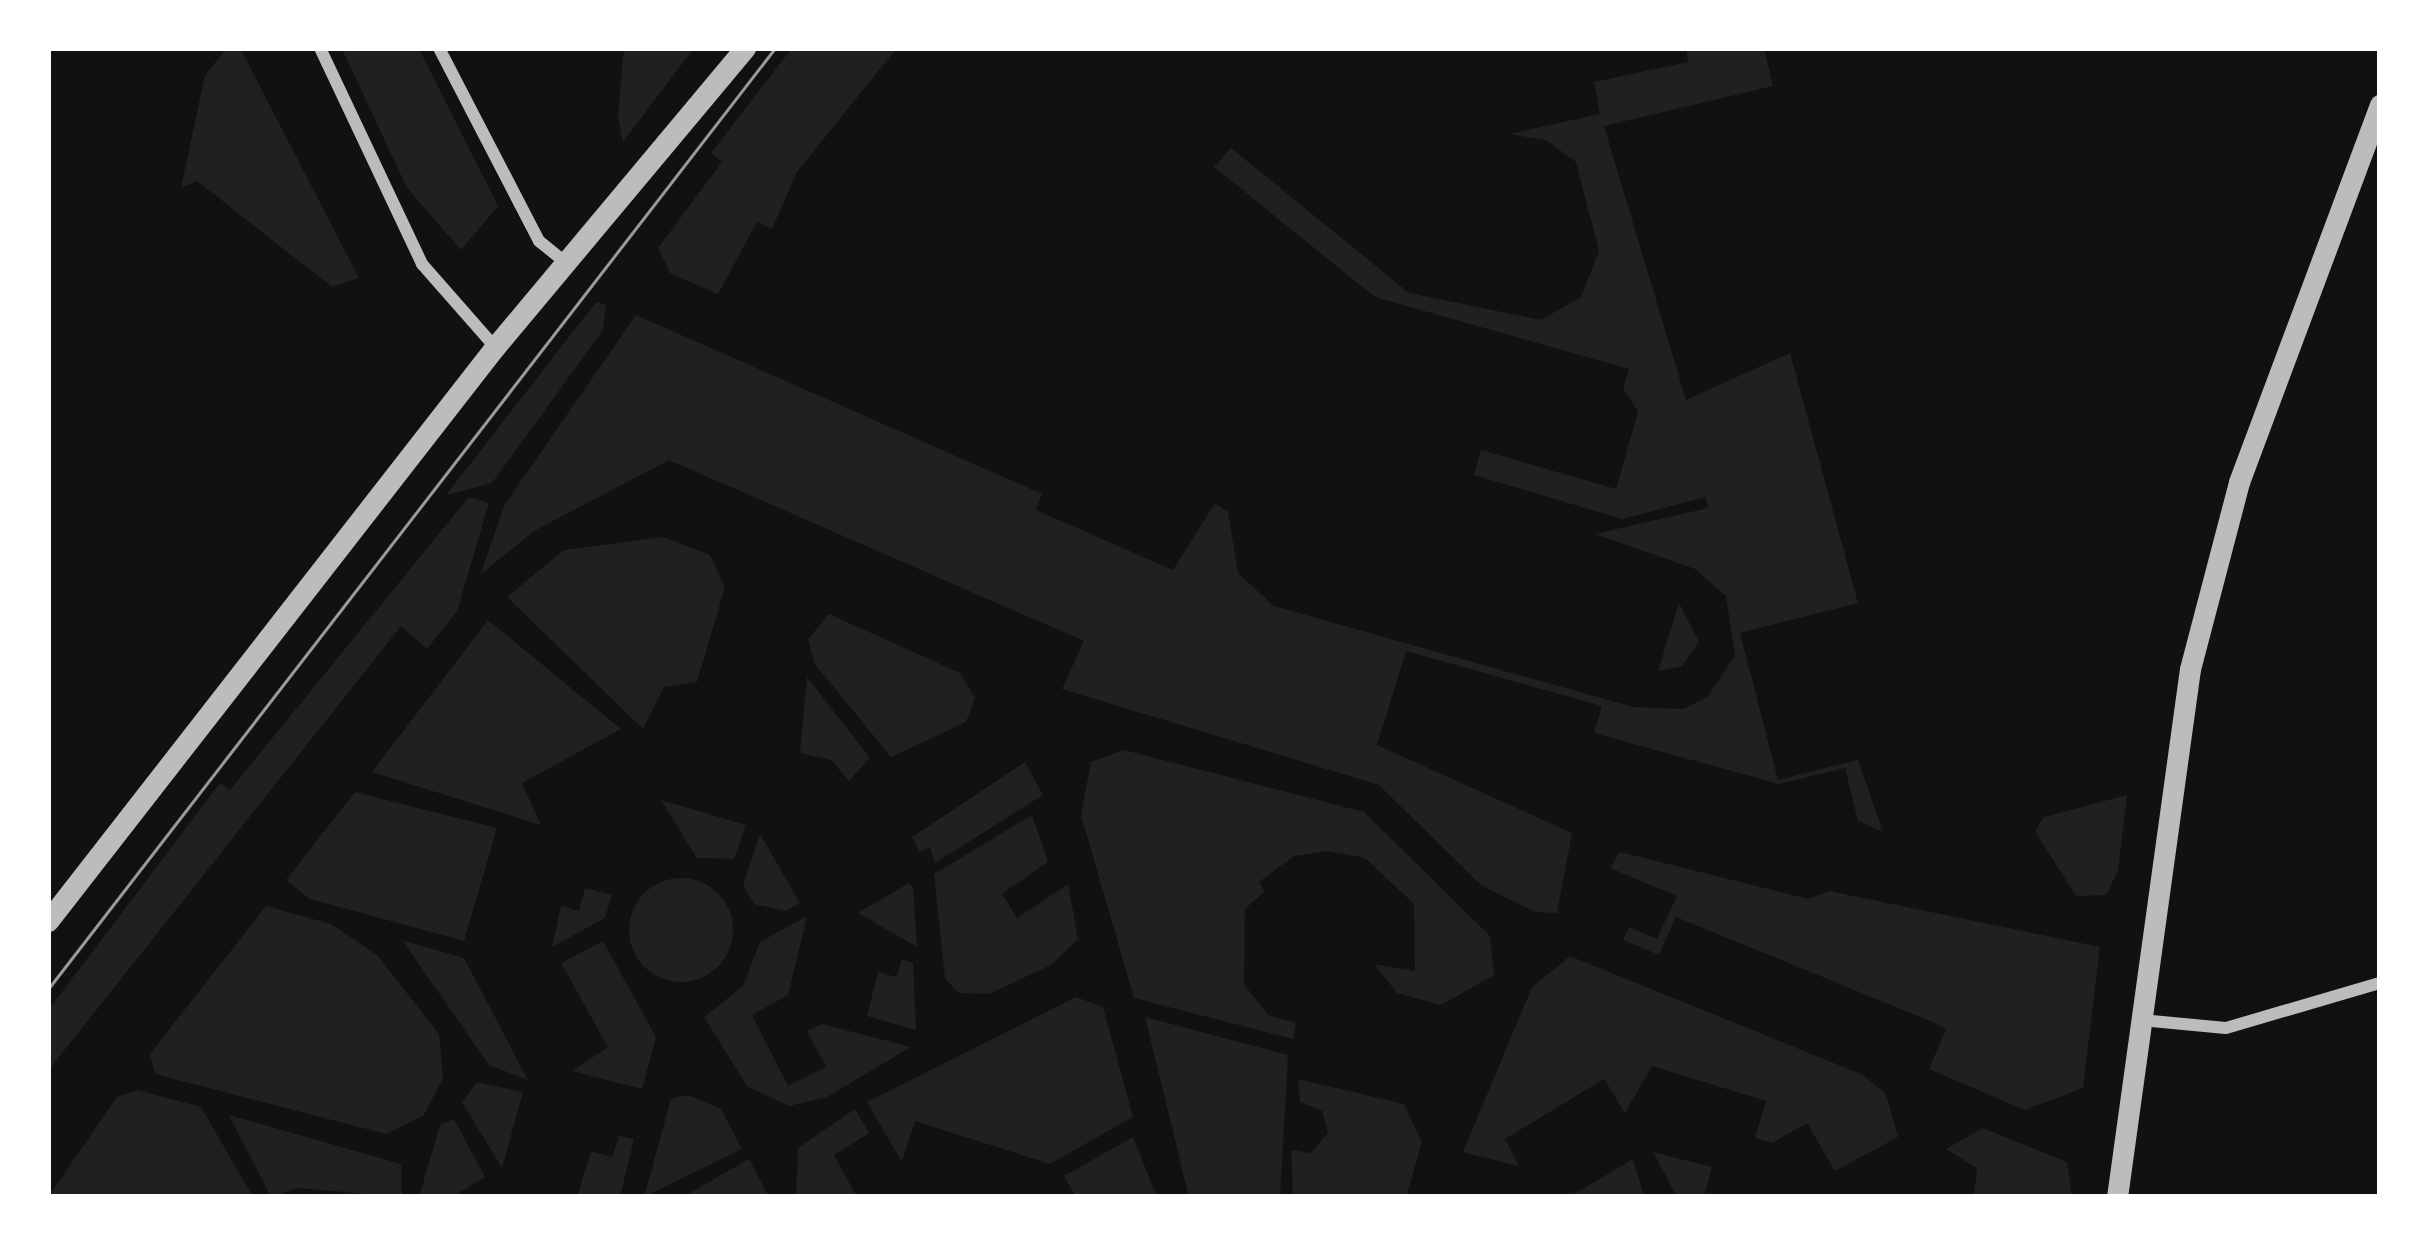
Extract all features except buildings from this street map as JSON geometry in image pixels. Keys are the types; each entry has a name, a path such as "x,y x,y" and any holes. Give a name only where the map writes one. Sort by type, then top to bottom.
{"street":[{"path":"320,48 422,264 494,347"},
{"path":"439,48 539,241 567,264"},
{"path":"48,921 494,347 745,48"},
{"path":"2117,1197 2190,668 2231,504 2380,104"},
{"path":"2140,1020 2226,1028 2380,983"}],"shaded area":[{"path":"227,48 240,48 359,278 332,287 197,181 181,188 205,75"},
{"path":"624,48 694,48 623,142 618,117"},
{"path":"792,48 897,48 797,172 772,229 757,222 718,294 670,273 658,248 722,162 711,153"},
{"path":"1686,48 1764,48 1773,86 1604,126 1686,400 1790,353 1858,603 1740,633 1778,780 1858,760 1883,832 1858,821 1845,768 1779,784 1594,733 1602,706 1406,651 1377,745 1572,833 1557,913 1535,912 1482,886 1379,785 1062,689 1084,641 669,460 534,531 480,575 505,504 636,315 1042,494 1036,510 1173,570 1215,503 1228,512 1238,573 1274,606 1633,707 1684,709 1707,697 1735,656 1726,596 1695,569 1595,534 1708,508 1706,497 1622,519 1474,475 1481,450 1616,489 1638,412 1623,388 1629,369 1375,297 1214,167 1231,148 1409,293 1541,320 1581,297 1599,251 1576,162 1546,140 1509,134 1600,114 1594,82 1688,62"},
{"path":"419,49 498,206 461,250 407,188 343,51"},
{"path":"596,302 606,305 603,330 492,483 446,495"},
{"path":"469,497 489,503 457,611 427,649 401,626 48,1071 49,1009 220,783 230,790"},
{"path":"663,537 710,555 725,587 697,682 664,687 643,729 507,597 564,550"},
{"path":"1679,603 1699,642 1682,666 1658,671"},
{"path":"829,614 960,673 975,698 966,722 891,757 814,663 808,639"},
{"path":"488,620 621,729 522,783 541,825 372,772"},
{"path":"807,677 870,758 849,781 831,760 800,753"},
{"path":"1124,750 1364,812 1490,936 1494,975 1441,1005 1397,993 1374,964 1415,971 1414,904 1365,858 1328,851 1294,856 1259,882 1265,891 1245,909 1244,984 1268,1015 1296,1023 1293,1039 1134,998 1081,815 1091,762"},
{"path":"1025,762 1043,795 935,863 930,847 920,852 912,837"},
{"path":"355,792 497,828 464,941 310,899 286,880"},
{"path":"2127,795 2118,871 2106,895 2076,896 2035,831 2044,817"},
{"path":"661,800 746,825 734,859 697,858"},
{"path":"1032,815 1048,862 1002,894 1017,918 1068,884 1078,939 1051,965 989,994 959,993 945,979 934,874"},
{"path":"760,834 800,903 786,911 754,904 743,885"},
{"path":"1620,852 1808,899 1829,891 2100,947 2083,1088 2025,1110 1929,1069 1946,1029 1935,1023 1676,917 1659,955 1623,940 1629,927 1657,939 1677,896 1610,868"},
{"path":"681,878 701,882 718,893 729,910 733,930 729,950 718,967 701,978 681,982 661,978 644,967 633,950 629,930 633,910 644,893 661,882"},
{"path":"909,883 913,887 917,947 858,913"},
{"path":"585,888 612,895 605,918 552,947 561,906 579,911"},
{"path":"266,906 331,924 377,955 439,1034 443,1079 423,1116 386,1134 155,1074 150,1054"},
{"path":"807,916 788,995 752,1015 788,1086 826,1067 807,1031 822,1024 911,1047 827,1097 789,1106 747,1086 704,1017 743,986 760,942"},
{"path":"402,940 464,958 528,1080 489,1065"},
{"path":"603,941 656,1037 642,1089 572,1071 608,1047 561,963"},
{"path":"1570,956 1863,1075 1886,1094 1898,1137 1835,1171 1807,1123 1772,1143 1755,1138 1766,1101 1652,1066 1625,1113 1604,1079 1505,1139 1519,1166 1463,1152 1532,987"},
{"path":"902,959 913,963 916,1030 867,1016 878,972 896,977"},
{"path":"1076,997 1103,1007 1133,1117 1050,1164 915,1121 902,1162 867,1102"},
{"path":"1145,1017 1288,1055 1280,1197 1189,1197"},
{"path":"1298,1079 1404,1104 1422,1142 1406,1197 1283,1197 1293,1194 1291,1150 1311,1153 1328,1133 1322,1111 1300,1102"},
{"path":"477,1082 523,1092 502,1168 462,1102"},
{"path":"137,1090 201,1107 253,1197 48,1197 117,1097"},
{"path":"688,1095 721,1109 742,1149 644,1197 671,1099"},
{"path":"855,1109 869,1133 834,1155 857,1197 796,1197 798,1148"},
{"path":"229,1115 401,1164 402,1197 298,1188 271,1197"},
{"path":"454,1119 485,1177 452,1197 419,1197 440,1125"},
{"path":"1983,1128 2067,1162 2072,1197 1974,1197 1977,1168 1946,1149"},
{"path":"619,1136 634,1139 620,1197 577,1197 591,1151 612,1157"},
{"path":"1133,1137 1157,1197 1076,1197 1064,1176"},
{"path":"1653,1152 1712,1167 1704,1197 1677,1197"},
{"path":"749,1159 769,1197 683,1197"},
{"path":"1633,1159 1644,1197 1569,1197 1598,1180"}],"tram line":[{"path":"48,989 775,48"}]}
